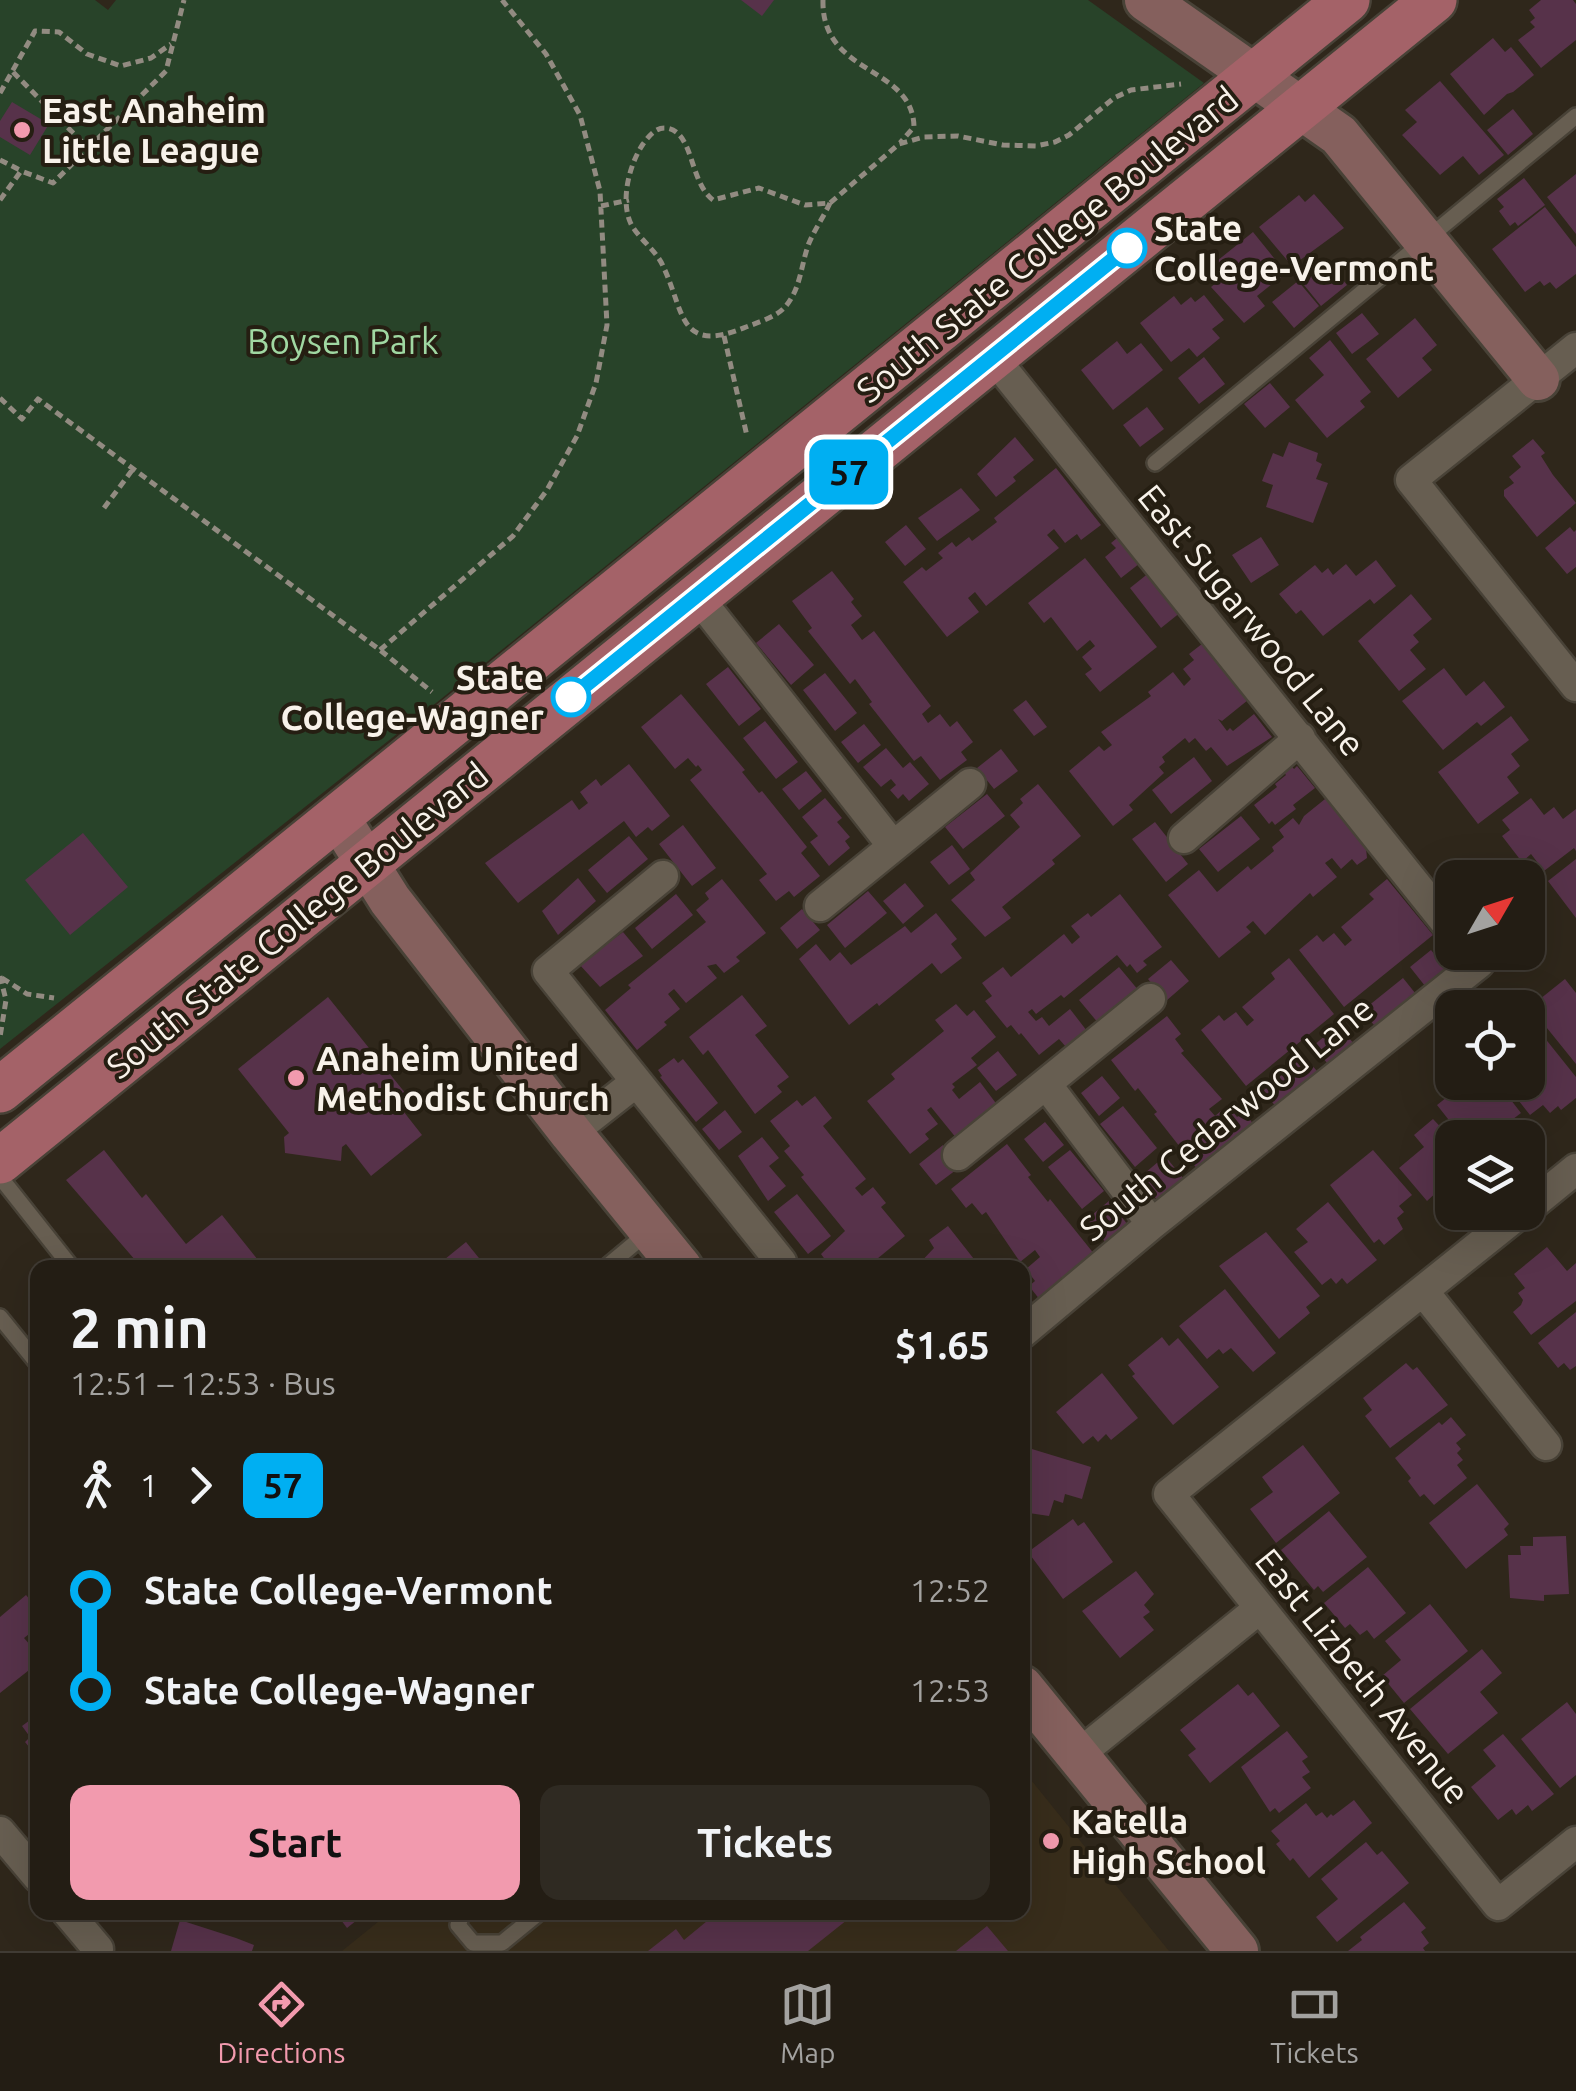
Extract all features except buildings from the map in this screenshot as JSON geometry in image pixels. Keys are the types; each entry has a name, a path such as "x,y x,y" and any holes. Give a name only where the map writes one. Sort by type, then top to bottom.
{"main road":[{"name":"South State College Boulevard","path":"0,1090 1348,0"},
{"name":"South State College Boulevard","path":"0,1161 1434,0"}],"street":[{"path":"1146,0 1339,135 1538,379"},
{"path":"1576,348 1411,480 1576,686"},
{"name":"East Sugarwood Lane","path":"993,357 1435,909"},
{"path":"696,595 893,846"},
{"path":"1184,838 1300,738"},
{"path":"820,906 970,784"},
{"path":"338,817 390,900 674,1260"},
{"path":"662,876 548,971 779,1260"},
{"name":"South Cedarwood Lane","path":"1030,1325 1460,970"},
{"path":"958,1154 1150,999"},
{"path":"571,1133 636,1082"},
{"path":"1046,1084 1152,1224"},
{"path":"1545,1194 1576,1169"},
{"path":"1499,1230 1423,1291 1546,1445"},
{"name":"East Lizbeth Avenue","path":"1423,1291 1169,1494 1498,1905 1576,1842"},
{"path":"1078,1756 1260,1608"},
{"path":"1030,1698 1237,1951"},
{"path":"0,1832 30,1868"},
{"path":"74,1920 98,1949"}],"lane":[{"path":"1155,463 1576,116"},
{"path":"0,1177 66,1260"},
{"path":"614,1260 650,1230"},
{"path":"0,1317 30,1354"},
{"path":"460,1920 458,1925 474,1943 502,1943 530,1920"}],"path":[{"path":"0,160 53,184 166,71 184,0"},
{"path":"380,650 513,536 547,490 576,436 596,383 607,325 601,206 580,116 546,54 502,0"},
{"path":"823,0 824,23 841,52 881,75 909,108 914,127 830,203 810,242 794,295 783,310 724,336 700,336 686,326 660,259 630,222 626,187 630,168 650,135 660,128 670,128 688,148 702,192 713,200 758,188 805,205 830,203"},
{"path":"0,93 35,30 59,32 88,54 121,66 151,58 174,43"},
{"path":"12,71 88,148"},
{"path":"899,144 958,136 1003,145 1055,142 1131,90 1182,84"},
{"path":"0,200 21,171"},
{"path":"601,206 629,200"},
{"path":"724,336 747,436"},
{"path":"0,398 22,419 38,399 432,692"},
{"path":"104,508 134,469"},
{"path":"1,977 28,994 55,999"},
{"path":"0,1037 6,1016 1,977"}],"shaded area":[{"name":"Katella High School","path":"1030,1779 1169,1951 342,1951 380,1920 1030,1920"}],"green space":[{"name":"Boysen Park","path":"0,0 95,0 108,10 116,0 1088,0 1204,83 0,1049"}],"bus line":[{"name":"57","path":"571,697 1127,248"}],"place":[{"name":"East Anaheim Little League","path":"22,130"},
{"name":"State College-Vermont","path":"1127,248"},
{"name":"State College-Wagner","path":"571,697"},
{"name":"Anaheim United Methodist Church","path":"296,1078"},
{"name":"Katella High School","path":"1051,1841"}]}
